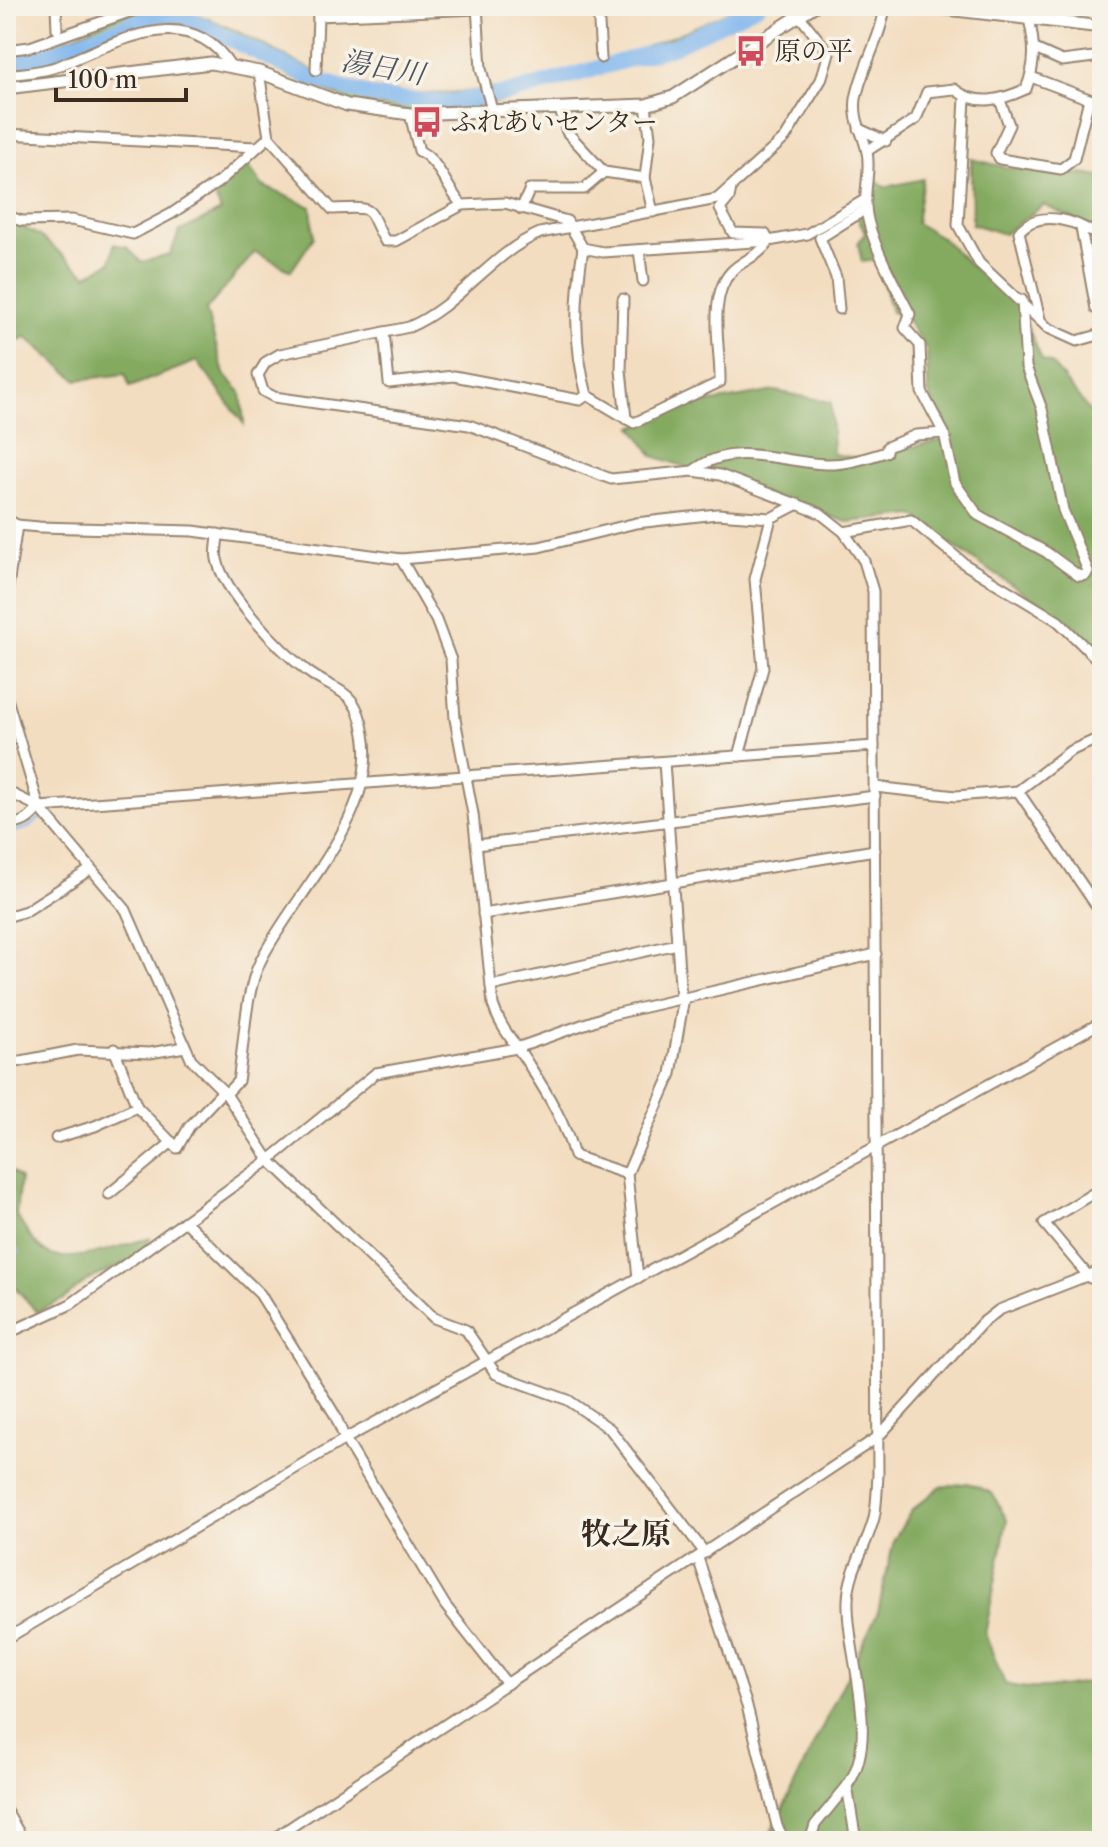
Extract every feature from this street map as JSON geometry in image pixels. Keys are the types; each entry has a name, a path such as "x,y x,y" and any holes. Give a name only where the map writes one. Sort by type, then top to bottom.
{"main road":[{"path":"921,6 1102,27"},
{"path":"6,88 188,65 230,65 259,72 347,105 410,114 646,105 662,102 682,91 803,8"}],"street":[{"path":"56,6 57,29"},
{"path":"6,50 59,38 146,6"},
{"path":"598,6 601,58"},
{"path":"885,6 882,26 861,76 854,118 867,151 869,177 866,204 892,281 910,314 905,328 922,353 922,392 944,433 955,483 978,515 1046,552 1079,576 1086,575 1088,571 1063,510 1042,409 1026,367 1022,300"},
{"path":"867,151 916,119 927,92 954,89 965,98 1000,100 1026,89 1035,49 1032,19 1036,6"},
{"path":"316,70 318,11 477,7 491,109"},
{"path":"803,8 827,46 829,60 785,138 731,188 704,203 571,227 526,239 427,319 384,332 280,354 266,362 258,375 263,391 274,397 469,425 611,479 693,471 720,475 820,513 844,532 864,561 873,591 878,1437 874,1517 854,1568 848,1602 862,1735 857,1771 815,1825 810,1841"},
{"path":"6,75 59,66 133,32 165,26 198,34 224,54 230,65"},
{"path":"1035,49 1062,61 1102,56"},
{"path":"259,72 269,137 332,209 359,208 375,216 385,241 396,241 462,205 505,203 567,221 574,238 583,248 603,252 769,241 807,234 866,204"},
{"path":"1031,77 1102,104"},
{"path":"965,98 958,225 979,263 1022,300 1041,322 1077,341 1102,334"},
{"path":"1000,100 1009,125 996,153 1000,159 1061,169 1074,159 1089,99"},
{"path":"646,105 650,137 645,178 653,212"},
{"path":"560,110 567,132 604,172 645,178"},
{"path":"410,114 419,151 429,155 449,192 462,205"},
{"path":"859,129 886,141"},
{"path":"6,134 256,147"},
{"path":"13,218 22,221 72,220 133,234 171,214 220,181 269,137"},
{"path":"521,209 530,189 584,189 604,172"},
{"path":"731,188 729,198 720,209 733,233 765,234 769,241"},
{"path":"839,309 836,277 820,238 866,204"},
{"path":"1041,322 1019,232 1027,222 1046,216 1081,228 1102,240"},
{"path":"1081,228 1097,284 1096,309"},
{"path":"583,248 575,300 575,336 587,395 634,423 720,382 718,304 724,283 732,270 762,252 769,241"},
{"path":"639,250 643,281"},
{"path":"623,299 621,370 626,419"},
{"path":"384,332 389,383 454,376 580,400 587,395"},
{"path":"693,471 703,463 749,452 824,464 852,462 886,452 887,447 916,435 944,433"},
{"path":"6,519 17,525 218,534 401,559 539,547 636,523 717,514 771,518 798,504"},
{"path":"739,756 763,668 755,579 771,518"},
{"path":"844,532 911,520 966,565 1058,621 1102,664"},
{"path":"6,600 17,525"},
{"path":"114,1049 137,1107 177,1148 189,1127 238,1081 259,963 347,824 361,785 364,732 350,698 342,689 310,674 250,618 217,559 218,534"},
{"path":"401,559 436,620 451,660 455,719 476,845 491,986 499,1024 517,1048 569,1135 574,1156 627,1174"},
{"path":"6,695 39,807 126,910 191,1059 224,1092 269,1160 434,1318 466,1330 496,1374 568,1400 610,1429 701,1556 747,1706 777,1826 785,1841"},
{"path":"476,845 668,822 875,792 956,796 1018,791 1070,751 1102,737"},
{"path":"6,791 39,807 874,746"},
{"path":"638,1278 627,1174 671,1074 682,998 664,762"},
{"path":"1018,791 1102,914"},
{"path":"6,825 18,825 32,817 39,807"},
{"path":"483,914 875,850"},
{"path":"6,917 26,911 91,869"},
{"path":"491,986 677,944"},
{"path":"6,1334 71,1304 269,1160 376,1073 517,1048 610,1015 876,954"},
{"path":"6,1639 345,1439 1102,1022"},
{"path":"6,1064 78,1050 114,1049 150,1053 185,1047"},
{"path":"56,1138 95,1126 137,1107"},
{"path":"109,1194 172,1142"},
{"path":"1090,1278 1044,1223 1102,1188"},
{"path":"185,1221 260,1294 335,1415 345,1439 445,1605 507,1684"},
{"path":"270,1841 878,1437 999,1310 1090,1278 1102,1270"},
{"path":"847,1786 856,1841"},
{"path":"6,1811 24,1841"}],"green space":[{"path":"740,6 766,6 677,52 509,100 457,111 408,111 355,103 293,78 199,29 161,21 50,58 6,67 6,57 42,49 120,16 156,8 175,9 217,22 319,73 368,88 421,94 476,91 533,81 589,66 643,48"},
{"path":"971,159 1010,168 1102,176 1102,233 1044,205 1004,234 972,224"},
{"path":"246,163 263,186 311,207 314,237 291,271 255,252 206,310 224,374 241,392 244,424 197,361 130,387 125,374 77,380 26,337 6,345 6,218 40,236 87,275 111,262 114,244 127,247 141,262 170,255 179,232 221,211 213,192"},
{"path":"873,178 886,187 923,179 916,223 941,237 972,267 1017,302 1042,360 1052,364 1094,417 1102,415 1102,654 1057,616 914,515 847,522 653,456 633,427 678,408 775,391 831,402 833,454 863,459 942,440 947,426 928,393 927,350 905,317 891,312 877,260 862,262 858,243 866,233 858,219"},
{"path":"6,1167 20,1179 16,1215 34,1241 49,1254 58,1257 84,1255 150,1238 144,1255 86,1281 64,1299 37,1312 6,1277"},
{"path":"968,1483 992,1493 1007,1520 985,1634 1005,1684 1041,1688 1102,1680 1102,1841 767,1841 878,1612 894,1540 911,1511 940,1487"}],"waterway":[{"path":"183,16 197,6"},
{"name":"湯日川","path":"6,64 36,58 158,14 183,16 312,79 377,97 446,103 514,92 672,47 757,6"},
{"path":"6,834 29,827 40,818"},
{"path":"6,1239 19,1252"}],"place":[{"name":"原の平","path":"751,51"},
{"name":"ふれあいセンター","path":"427,122"}],"district":[{"name":"牧之原","path":"626,1534"}]}
